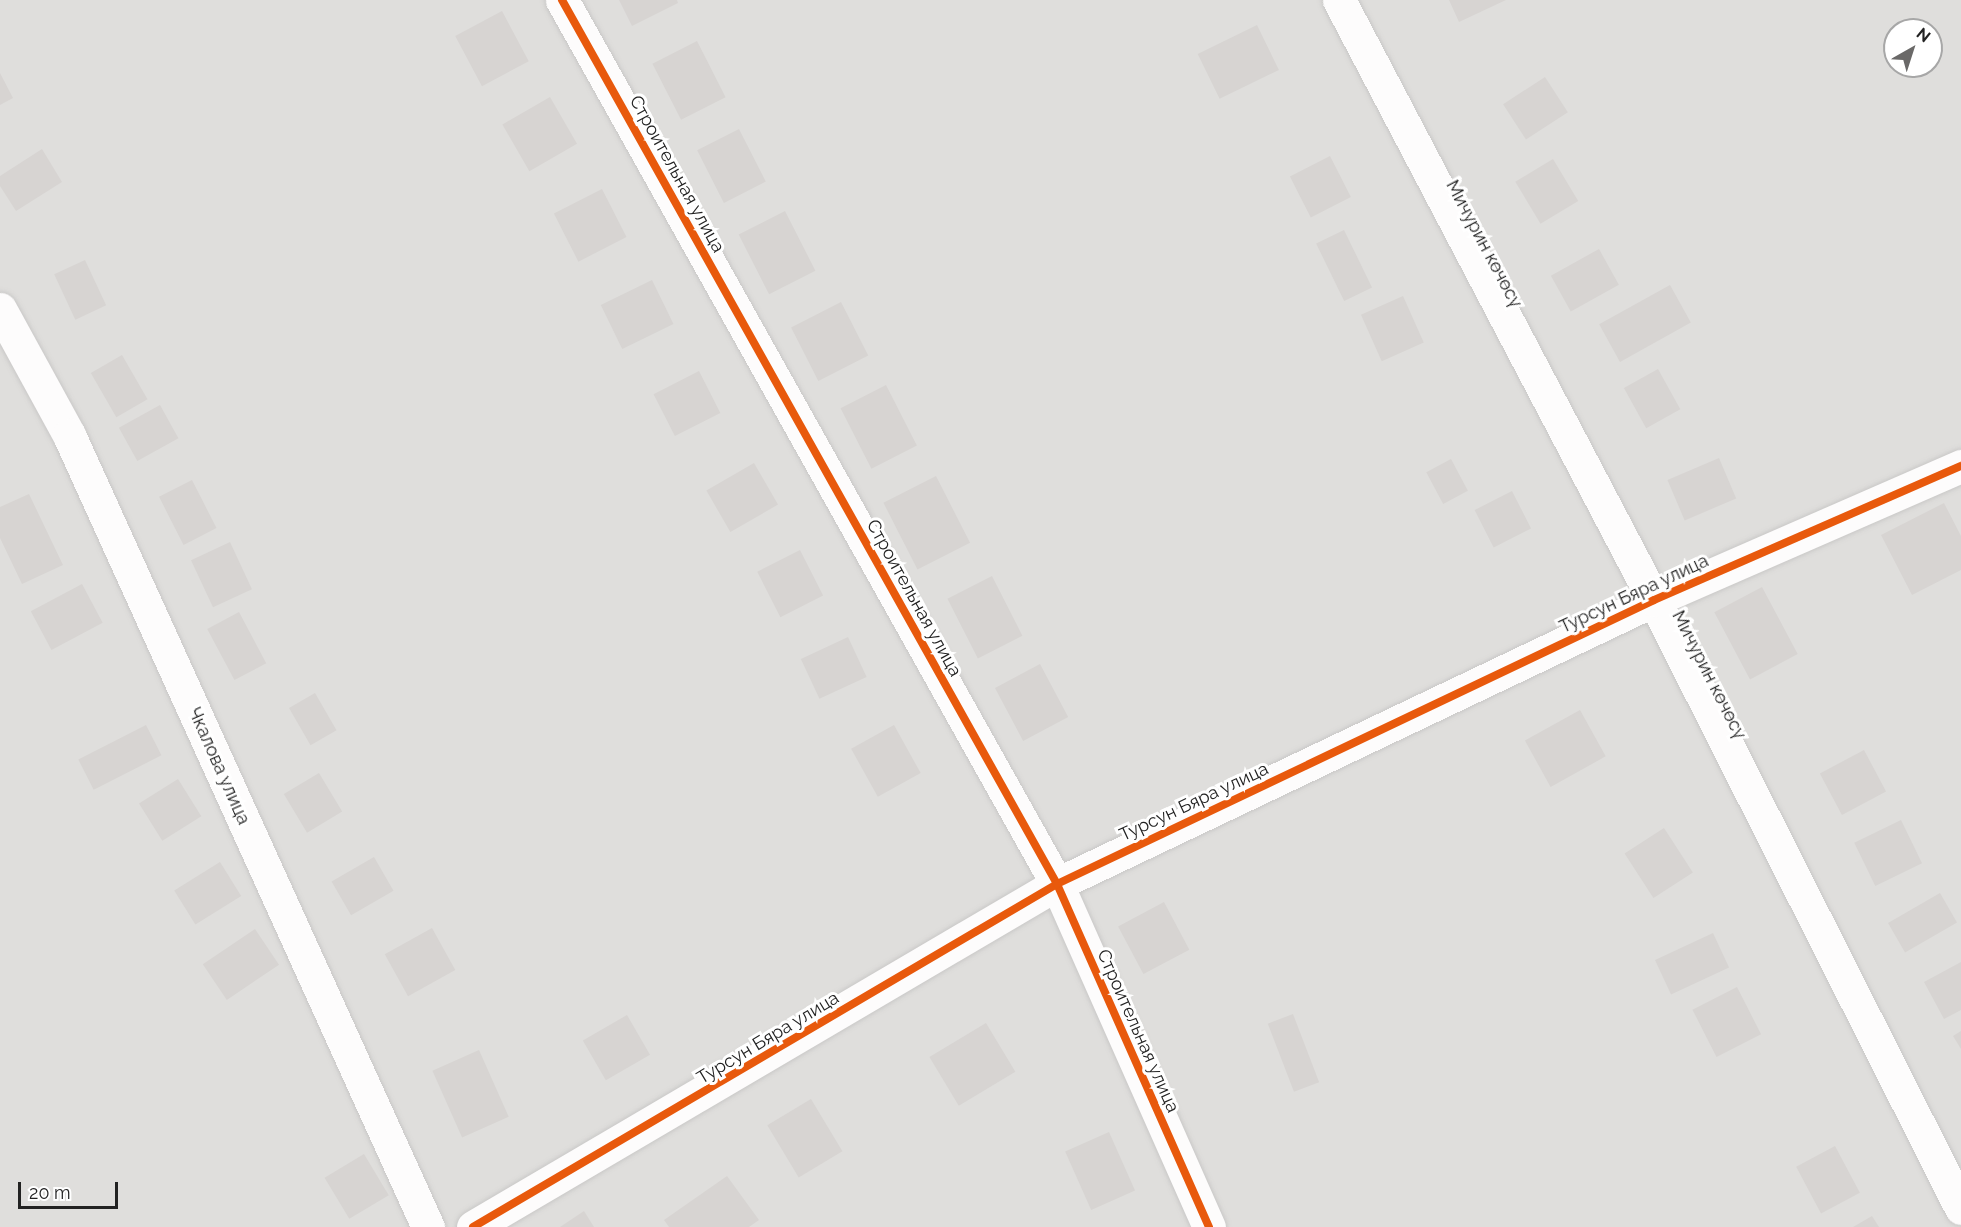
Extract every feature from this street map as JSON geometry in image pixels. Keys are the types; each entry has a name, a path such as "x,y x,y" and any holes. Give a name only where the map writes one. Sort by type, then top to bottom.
{"street":[{"name":"Строительная улица","path":"562,0 1057,884 1209,1227"},
{"name":"Мичурин көчөсү","path":"1339,0 1654,600 1961,1208"},
{"name":"Чкалова улица","path":"0,309 69,435 428,1227"},
{"name":"Турсун Бяра улица","path":"483,1225 1057,884 1654,600 1961,466"}],"shaded area":[{"path":"0,0 1961,0 1961,1227 0,1227"}],"building":[{"path":"619,0 677,0 678,3 632,26"},
{"path":"1449,0 1506,0 1459,22"},
{"path":"502,11 529,61 482,86 455,36"},
{"path":"1257,25 1279,70 1220,99 1198,54"},
{"path":"697,41 726,97 681,120 652,64"},
{"path":"0,73 13,98 0,105"},
{"path":"1545,77 1568,112 1526,139 1503,104"},
{"path":"550,97 577,144 529,171 502,125"},
{"path":"739,129 766,182 724,203 697,150"},
{"path":"42,149 62,182 16,211 0,186 0,176"},
{"path":"1330,156 1351,197 1311,217 1290,176"},
{"path":"1553,159 1578,201 1541,224 1515,182"},
{"path":"602,189 627,237 578,262 554,214"},
{"path":"785,211 815,271 769,294 739,235"},
{"path":"1344,230 1372,288 1344,301 1316,244"},
{"path":"1599,249 1619,285 1571,312 1551,276"},
{"path":"85,260 106,305 75,320 54,274"},
{"path":"652,280 673,324 622,349 601,305"},
{"path":"1670,285 1691,323 1620,362 1599,324"},
{"path":"1403,296 1424,343 1382,361 1361,315"},
{"path":"841,302 868,355 818,381 791,327"},
{"path":"122,355 148,399 116,417 91,373"},
{"path":"1658,369 1680,409 1646,428 1624,388"},
{"path":"699,371 720,413 675,436 654,394"},
{"path":"886,385 917,446 871,469 841,408"},
{"path":"160,405 178,438 137,461 119,428"},
{"path":"1719,458 1736,499 1685,520 1667,480"},
{"path":"1451,459 1468,491 1443,504 1426,472"},
{"path":"754,463 778,505 730,532 706,491"},
{"path":"936,476 970,543 917,570 883,503"},
{"path":"192,480 217,528 184,545 159,497"},
{"path":"1512,491 1531,528 1494,547 1475,510"},
{"path":"29,494 63,565 22,584 0,538 0,507"},
{"path":"1944,503 1961,536 1961,570 1912,595 1881,535"},
{"path":"230,542 252,589 213,607 191,560"},
{"path":"800,550 823,595 780,617 757,572"},
{"path":"992,576 1022,636 978,658 947,599"},
{"path":"82,584 103,623 51,650 31,611"},
{"path":"1762,587 1798,654 1750,679 1714,612"},
{"path":"239,612 266,663 234,680 207,629"},
{"path":"848,637 867,677 819,699 801,659"},
{"path":"1040,664 1068,717 1023,741 995,688"},
{"path":"315,693 336,730 311,745 289,708"},
{"path":"1580,710 1606,756 1551,787 1525,741"},
{"path":"146,725 161,755 94,790 78,760"},
{"path":"894,725 921,773 878,797 851,749"},
{"path":"1864,750 1886,791 1842,815 1820,773"},
{"path":"319,773 342,812 307,833 284,794"},
{"path":"178,779 201,816 162,841 139,803"},
{"path":"1901,820 1922,863 1875,886 1854,843"},
{"path":"1664,828 1693,872 1653,898 1625,854"},
{"path":"374,857 394,891 351,915 332,882"},
{"path":"220,862 241,896 195,925 174,891"},
{"path":"1940,893 1957,922 1905,952 1888,923"},
{"path":"1164,902 1189,950 1143,974 1118,926"},
{"path":"432,928 455,970 408,996 385,954"},
{"path":"255,929 279,965 227,1000 203,964"},
{"path":"1713,933 1729,967 1671,994 1655,960"},
{"path":"1961,962 1961,1010 1944,1019 1924,982"},
{"path":"1737,987 1761,1034 1717,1057 1692,1010"},
{"path":"1293,1014 1319,1082 1294,1092 1268,1024"},
{"path":"627,1015 650,1055 606,1080 583,1040"},
{"path":"986,1023 1015,1072 959,1106 929,1057"},
{"path":"1961,1031 1961,1049 1953,1036"},
{"path":"479,1050 509,1117 462,1137 432,1071"},
{"path":"811,1099 842,1151 799,1178 767,1125"},
{"path":"1109,1132 1135,1190 1091,1210 1065,1152"},
{"path":"1835,1146 1860,1193 1821,1213 1796,1167"},
{"path":"364,1154 389,1195 349,1219 325,1178"},
{"path":"727,1176 759,1220 749,1227 669,1227 664,1220"},
{"path":"584,1211 594,1227 560,1227"},
{"path":"1872,1216 1879,1227 1853,1227"}],"cycle path":[{"path":"562,0 1057,884 1209,1227"},
{"path":"473,1227 1057,884 1654,600 1961,466"}]}
